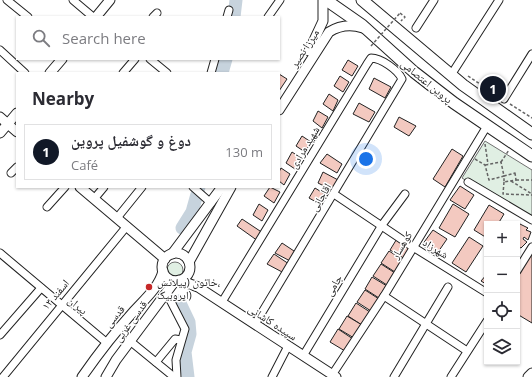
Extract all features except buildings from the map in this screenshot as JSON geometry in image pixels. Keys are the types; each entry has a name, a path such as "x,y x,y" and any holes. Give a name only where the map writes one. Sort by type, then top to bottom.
{"main road":[{"name":"پروین اعتصامی","path":"326,0 366,29 414,72 484,129 514,144 532,156"},
{"name":"پروین اعتصامی","path":"366,2 454,72 502,114 532,134"}],"street":[{"path":"7,0 27,16"},
{"path":"73,0 97,16 110,0"},
{"path":"269,16 280,0"},
{"name":"میرزا نصیر","path":"280,108 319,40 324,15 323,0"},
{"path":"416,28 434,0"},
{"path":"454,72 499,0"},
{"name":"میرزا نصیر","path":"280,97 319,40 329,32 336,28 354,25 366,29"},
{"path":"0,50 15,60 24,72"},
{"path":"504,99 532,54"},
{"name":"اقاجانی","path":"255,324 402,79 400,75 377,58 371,58 367,64"},
{"path":"53,72 61,60"},
{"path":"124,72 134,60"},
{"path":"151,60 166,72"},
{"path":"211,72 215,60"},
{"name":"شهید مرادی","path":"222,302 367,64"},
{"path":"0,134 16,114"},
{"path":"0,117 16,131"},
{"name":"کوهسار","path":"334,376 414,247 484,129"},
{"path":"11,173 16,168"},
{"path":"468,182 532,220"},
{"path":"47,207 64,188"},
{"path":"81,188 127,226 168,256 182,254 190,265 198,287"},
{"path":"94,199 103,188"},
{"path":"117,218 141,188"},
{"path":"195,188 215,201"},
{"path":"222,188 215,201 187,275 177,280 168,278 164,271 168,256 215,201 230,188"},
{"name":"شهرزاد","path":"334,194 484,291"},
{"name":"جامی","path":"303,356 382,225 405,194"},
{"name":"اسفند ۱۳","path":"2,377 127,226"},
{"path":"520,266 532,247"},
{"name":"پیران","path":"0,253 107,343"},
{"name":"قدسی","path":"82,377 107,343 151,292 164,271"},
{"name":"سپیده کاشانی","path":"177,280 198,287 334,376"},
{"name":"قدسی غربی","path":"106,377 130,341 166,292 177,280"},
{"path":"394,377 448,287"},
{"path":"0,335 41,288"},
{"path":"166,292 186,329 181,340 176,360 177,377"},
{"path":"384,296 467,351"},
{"path":"451,377 484,325"},
{"path":"156,362 175,339 181,340"},
{"path":"130,341 174,377"},
{"path":"272,377 288,346"},
{"path":"528,377 532,373"}],"path":[{"path":"371,46 400,13 405,17"},
{"path":"454,72 504,99 532,118"},
{"path":"484,129 488,164"},
{"path":"485,165 501,162 514,144"},
{"path":"469,154 485,165 489,180 515,173 516,180"},
{"path":"501,162 504,176 503,194 532,194"},
{"path":"504,182 532,180"},
{"path":"511,181 532,194"}],"green space":[{"path":"485,141 532,170 532,221 462,178"},
{"path":"175,262 182,267 183,270 178,277 175,278 168,273 167,270 172,263"}],"waterway":[{"path":"234,16 236,0"},
{"path":"222,72 226,60"},
{"path":"182,228 192,212 199,188"},
{"path":"179,301 189,322 190,334 185,352 188,377"}],"place":[{"name":"دوغ و گوشفیل پروین","path":"493,89"},
{"name":"خاتون (پیلاتس، ایروبیک)","path":"149,287"}]}
